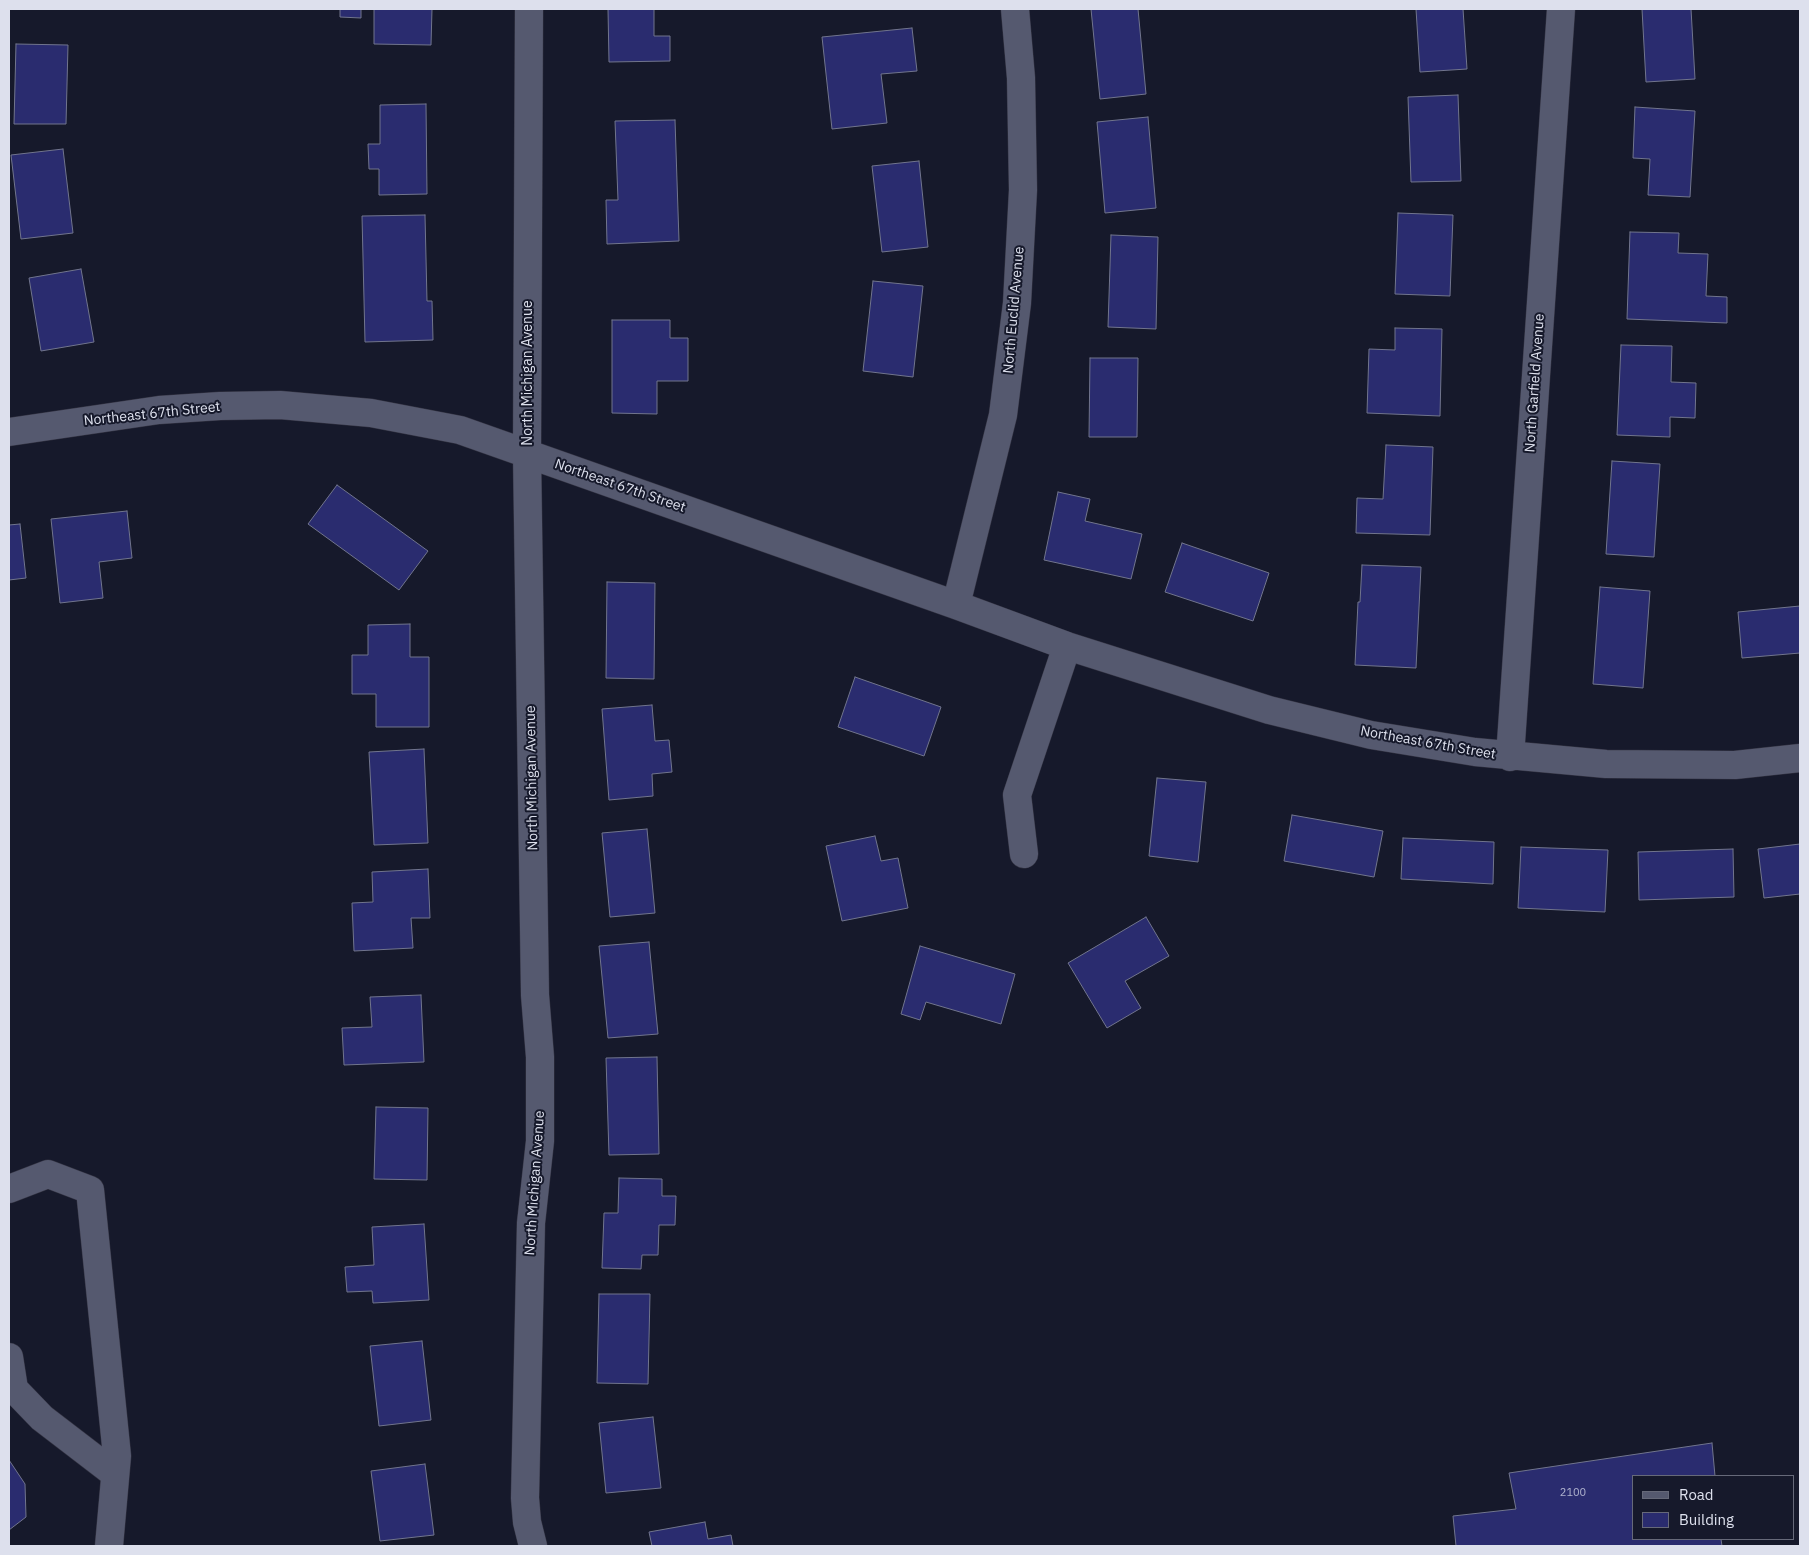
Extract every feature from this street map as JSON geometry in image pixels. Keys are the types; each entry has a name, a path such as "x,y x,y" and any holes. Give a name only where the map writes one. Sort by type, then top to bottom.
{"street":[{"name":"North Michigan Avenue","path":"529,9 528,454 535,995 540,1057 540,1141 531,1223 525,1498 527,1522 533,1546"},
{"name":"North Euclid Avenue","path":"956,605 1004,415 1017,303 1023,190 1021,78 1015,9"},
{"name":"North Garfield Avenue","path":"1510,756 1561,9"},
{"name":"Northeast 67th Street","path":"9,432 159,410 220,406 280,405 371,413 451,428 956,605 1066,646 1269,710 1371,735 1475,752 1606,764 1735,765 1800,758"},
{"path":"1024,854 1017,795 1066,646"},
{"path":"9,1189 48,1174 90,1190 117,1456 109,1546"},
{"path":"9,1357 14,1389 42,1418 115,1474"}],"building":[{"path":"340,9 361,9 361,18 340,17"},
{"path":"374,9 432,9 431,45 374,44"},
{"path":"608,9 654,9 654,36 670,36 670,61 609,62"},
{"path":"1091,9 1138,9 1146,94 1100,99"},
{"path":"1416,9 1463,9 1467,69 1420,72"},
{"path":"1642,9 1691,9 1695,79 1646,82"},
{"path":"912,28 917,71 881,74 887,123 832,129 822,37"},
{"path":"16,44 68,45 66,124 14,124"},
{"path":"1458,95 1461,181 1411,182 1408,97"},
{"path":"426,104 427,194 379,195 379,169 369,169 368,144 380,144 380,105"},
{"path":"1635,107 1695,111 1690,197 1648,195 1650,159 1633,158"},
{"path":"1148,117 1156,208 1105,213 1097,122"},
{"path":"675,120 679,241 607,244 606,200 618,200 615,121"},
{"path":"63,149 73,233 21,239 11,155"},
{"path":"919,161 928,247 882,252 872,166"},
{"path":"1398,213 1453,215 1450,296 1395,294"},
{"path":"425,215 427,301 432,301 433,340 365,342 362,216"},
{"path":"1630,232 1679,233 1678,253 1708,254 1706,296 1727,297 1727,323 1627,319"},
{"path":"1111,235 1158,237 1156,329 1108,327"},
{"path":"81,269 94,342 41,351 29,278"},
{"path":"873,281 923,286 913,377 863,371"},
{"path":"612,320 670,320 670,338 688,338 688,381 657,381 657,414 612,413"},
{"path":"1395,328 1442,329 1440,416 1367,413 1369,349 1395,350"},
{"path":"1621,345 1672,346 1671,382 1696,383 1695,418 1670,417 1670,437 1617,435"},
{"path":"1090,358 1138,358 1137,437 1089,437"},
{"path":"1386,445 1433,447 1430,535 1356,533 1357,498 1383,499"},
{"path":"1612,461 1660,464 1654,557 1606,554"},
{"path":"337,485 428,551 399,590 308,524"},
{"path":"1058,492 1090,499 1085,521 1142,534 1131,579 1044,560"},
{"path":"127,511 132,558 99,562 103,598 60,603 51,519"},
{"path":"20,524 26,578 9,580 9,525"},
{"path":"1182,543 1269,573 1253,621 1165,592"},
{"path":"1362,565 1421,567 1416,668 1355,665"},
{"path":"607,582 655,583 654,679 606,678"},
{"path":"1600,587 1650,591 1643,688 1593,684"},
{"path":"1800,606 1800,653 1742,658 1738,612"},
{"path":"410,624 410,657 429,657 429,727 376,727 376,694 352,694 352,655 368,655 368,625"},
{"path":"855,677 941,707 924,756 838,727"},
{"path":"652,705 655,741 669,740 672,772 652,774 653,796 609,800 602,709"},
{"path":"424,749 428,843 374,845 369,752"},
{"path":"1157,778 1206,782 1198,862 1149,856"},
{"path":"1292,815 1383,831 1374,877 1284,861"},
{"path":"647,829 655,913 610,917 602,833"},
{"path":"875,836 881,861 898,858 908,908 842,921 826,846"},
{"path":"1403,838 1494,842 1493,884 1401,879"},
{"path":"1800,844 1800,894 1764,898 1758,849"},
{"path":"1521,847 1608,850 1605,912 1518,908"},
{"path":"1733,849 1734,897 1639,900 1638,852"},
{"path":"428,869 430,918 411,918 413,948 354,951 352,903 373,902 372,872"},
{"path":"1146,917 1169,956 1125,981 1141,1008 1107,1028 1068,963"},
{"path":"649,942 658,1034 608,1038 599,946"},
{"path":"920,946 1015,974 1001,1024 926,1002 920,1020 901,1014"},
{"path":"421,995 424,1062 344,1065 342,1028 372,1027 370,997"},
{"path":"657,1057 659,1154 609,1155 606,1058"},
{"path":"376,1107 428,1108 427,1180 374,1179"},
{"path":"619,1178 662,1179 662,1196 676,1196 675,1225 659,1225 658,1255 642,1255 641,1269 602,1268 604,1213 618,1213"},
{"path":"424,1224 429,1300 373,1303 372,1291 347,1292 345,1267 374,1265 372,1227"},
{"path":"599,1294 650,1294 648,1384 597,1383"},
{"path":"422,1341 431,1420 379,1426 370,1346"},
{"path":"653,1417 661,1488 606,1493 599,1423"},
{"path":"1712,1443 1715,1475 1632,1475 1632,1540 1721,1540 1722,1546 1456,1546 1453,1516 1516,1509 1509,1473"},
{"path":"9,1460 25,1484 26,1517 9,1530"},
{"path":"425,1464 434,1535 380,1541 371,1471"},
{"path":"705,1522 708,1539 731,1535 733,1546 652,1546 649,1532"}]}
